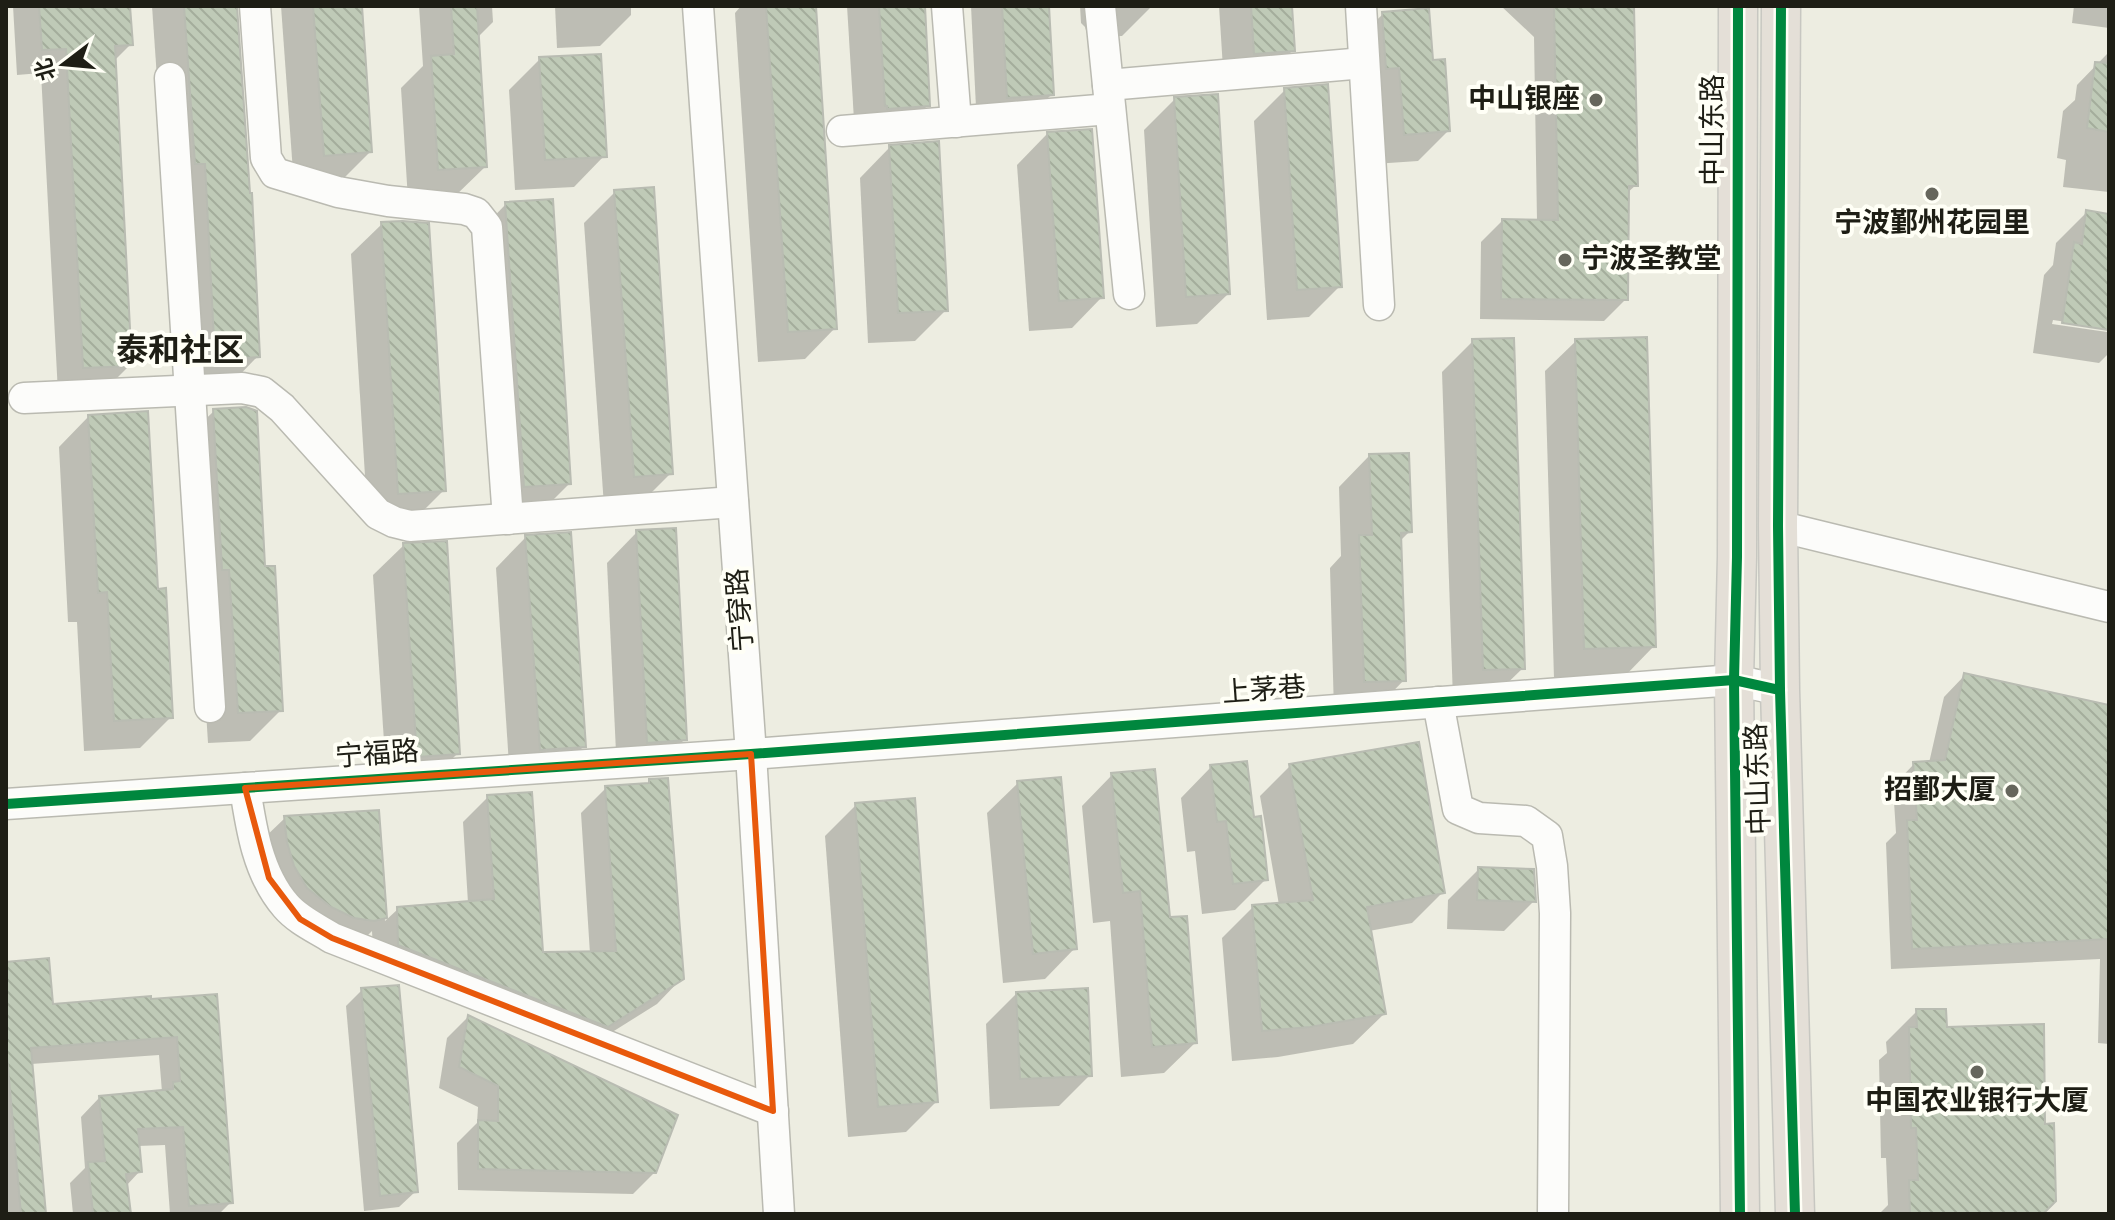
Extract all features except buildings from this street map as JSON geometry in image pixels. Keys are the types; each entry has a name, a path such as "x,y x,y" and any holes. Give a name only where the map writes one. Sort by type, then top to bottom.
{"main road":[{"name":"中山东路","path":"1738,6 1734,680 1740,1214"},
{"name":"中山东路","path":"1781,6 1778,526 1795,1214"}],"street":[{"path":"255,6 266,158 275,173 338,192 464,209 476,213 487,227 508,519"},
{"name":"宁穿路","path":"698,6 751,754 779,1214"},
{"path":"947,6 956,122"},
{"path":"1100,6 1129,294"},
{"path":"1361,6 1379,305"},
{"path":"842,131 956,122 1109,97 1364,63"},
{"path":"170,78 210,707"},
{"path":"24,398 242,388 262,392 282,408 378,514 410,526 733,502"},
{"path":"1778,526 2109,607"},
{"name":"上茅巷","path":"751,754 1734,680 1780,690"},
{"path":"1438,702 1458,809 1479,818 1526,821 1547,836 1555,913 1553,1214"},
{"name":"宁福路","path":"6,804 751,754"},
{"path":"245,788 258,853 285,906 300,919 332,938 773,1111"}],"highlighted area":[{"path":"751,754 773,1111 332,938 300,919 269,878 245,788"}],"cycle path":[{"path":"1738,6 1734,680 1740,1214"},
{"path":"1781,6 1778,526 1795,1214"},
{"path":"6,804 751,754 1734,680 1780,690"}],"place":[{"name":"中山银座","path":"1596,100"},
{"name":"宁波鄞州花园里","path":"1932,194"},
{"name":"宁波圣教堂","path":"1565,260"},
{"name":"招鄞大厦","path":"2012,791"},
{"name":"中国农业银行大厦","path":"1977,1072"}],"district":[{"name":"泰和社区","path":"180,351"}]}
